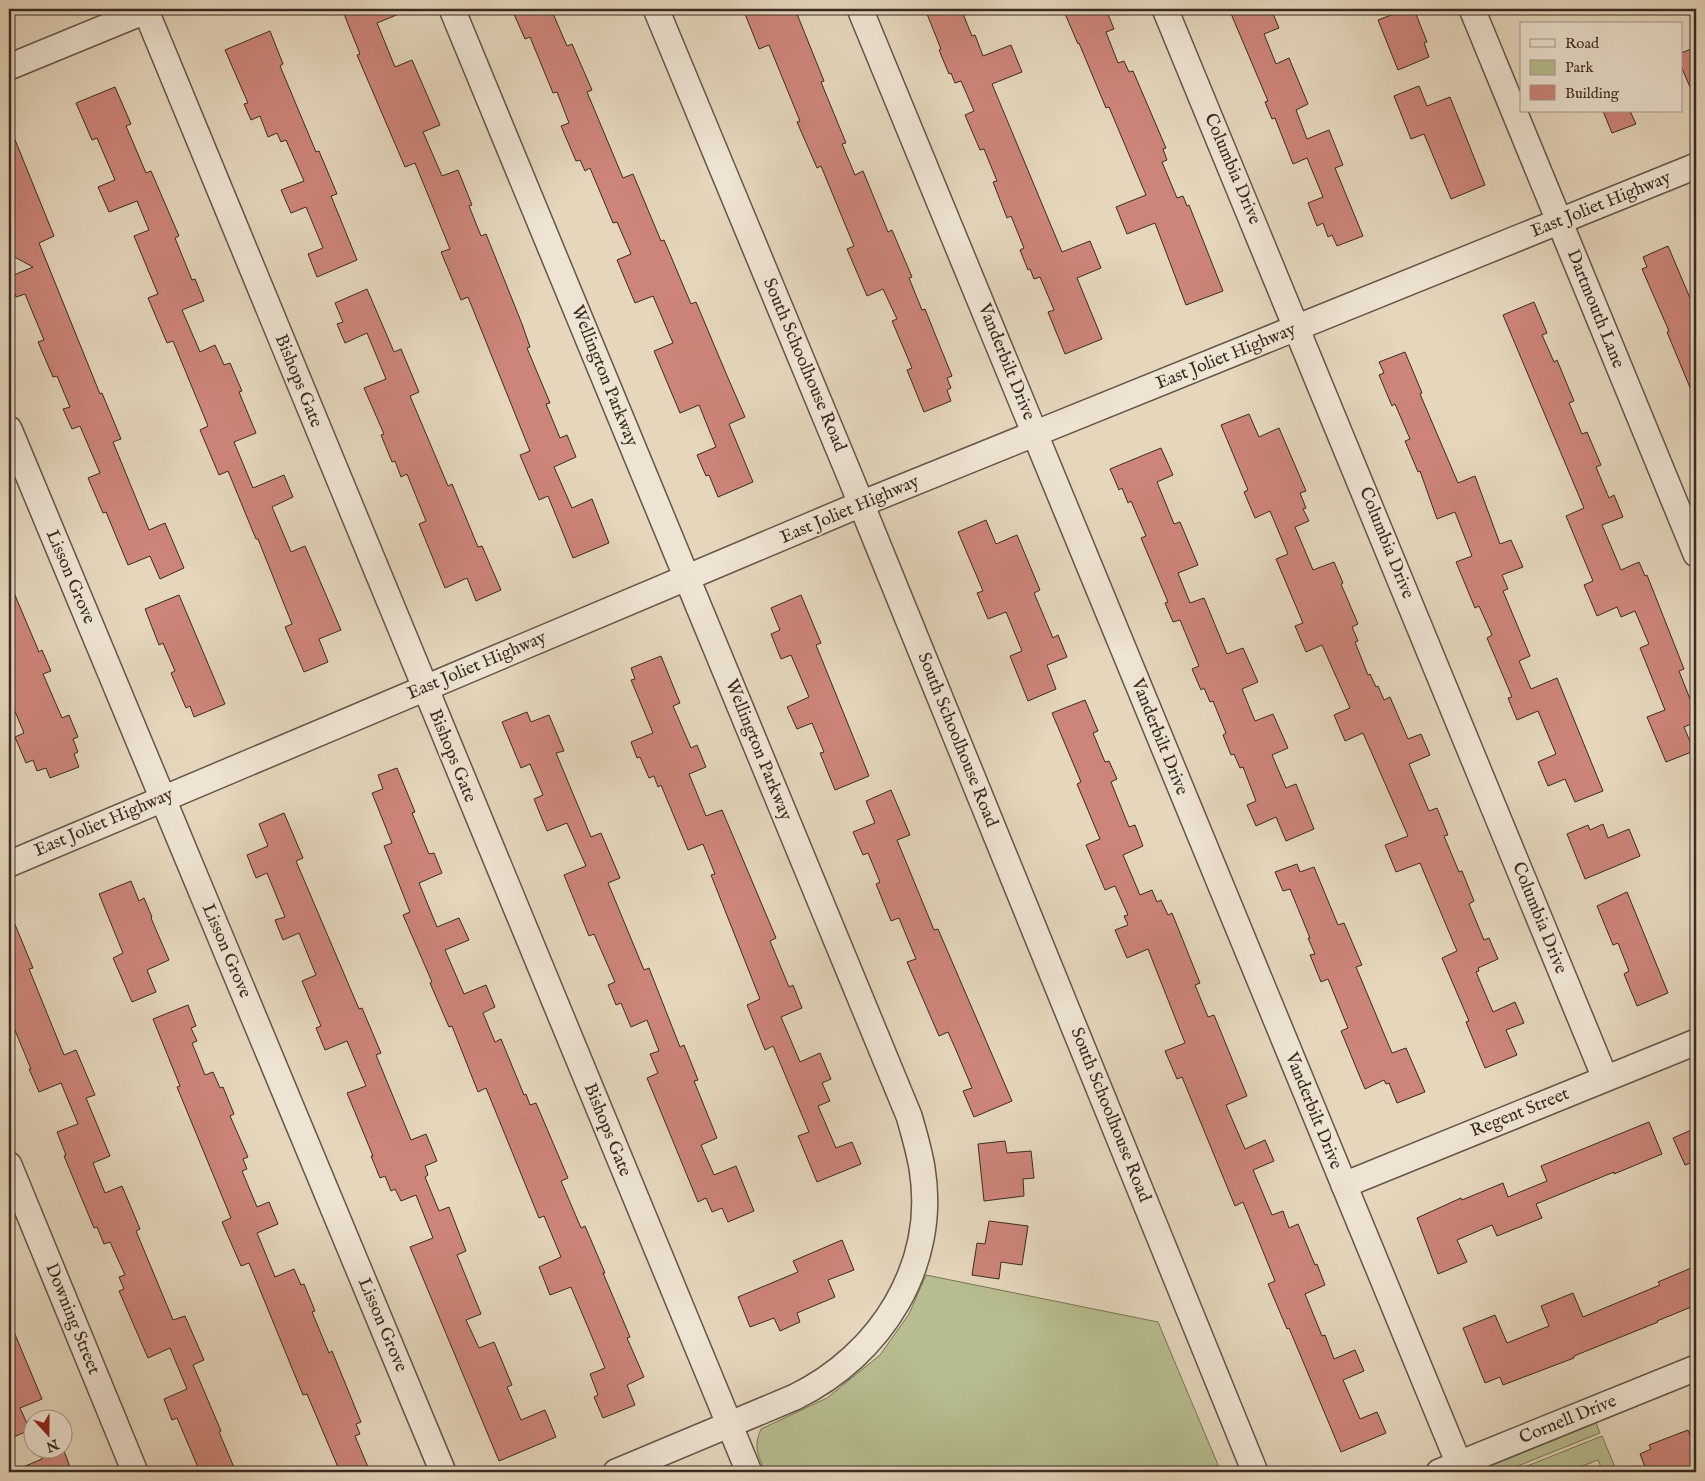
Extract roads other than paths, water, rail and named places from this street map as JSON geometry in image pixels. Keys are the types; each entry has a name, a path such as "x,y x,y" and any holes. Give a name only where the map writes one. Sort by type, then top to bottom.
{"street":[{"name":"Wellington Parkway","path":"452,9 909,1116 917,1141 922,1169 924,1192 922,1229 915,1259 903,1293 887,1320 868,1344 840,1370 816,1387 616,1472"},
{"name":"South Schoolhouse Road","path":"656,9 861,504 1255,1472"},
{"name":"Vanderbilt Drive","path":"860,9 1344,1185 1449,1468"},
{"name":"Columbia Drive","path":"1165,9 1298,328 1605,1078"},
{"name":"Dartmouth Lane","path":"1472,9 1696,554"},
{"path":"9,67 148,10"},
{"name":"Bishops Gate","path":"148,10 425,688 749,1472"},
{"name":"East Joliet Highway","path":"9,864 861,504 1696,166"},
{"name":"Lisson Grove","path":"9,429 443,1472"},
{"name":"Regent Street","path":"1344,1185 1696,1042"},
{"name":"Downing Street","path":"9,1165 135,1472"},
{"name":"Cornell Drive","path":"1449,1468 1696,1368"}]}
